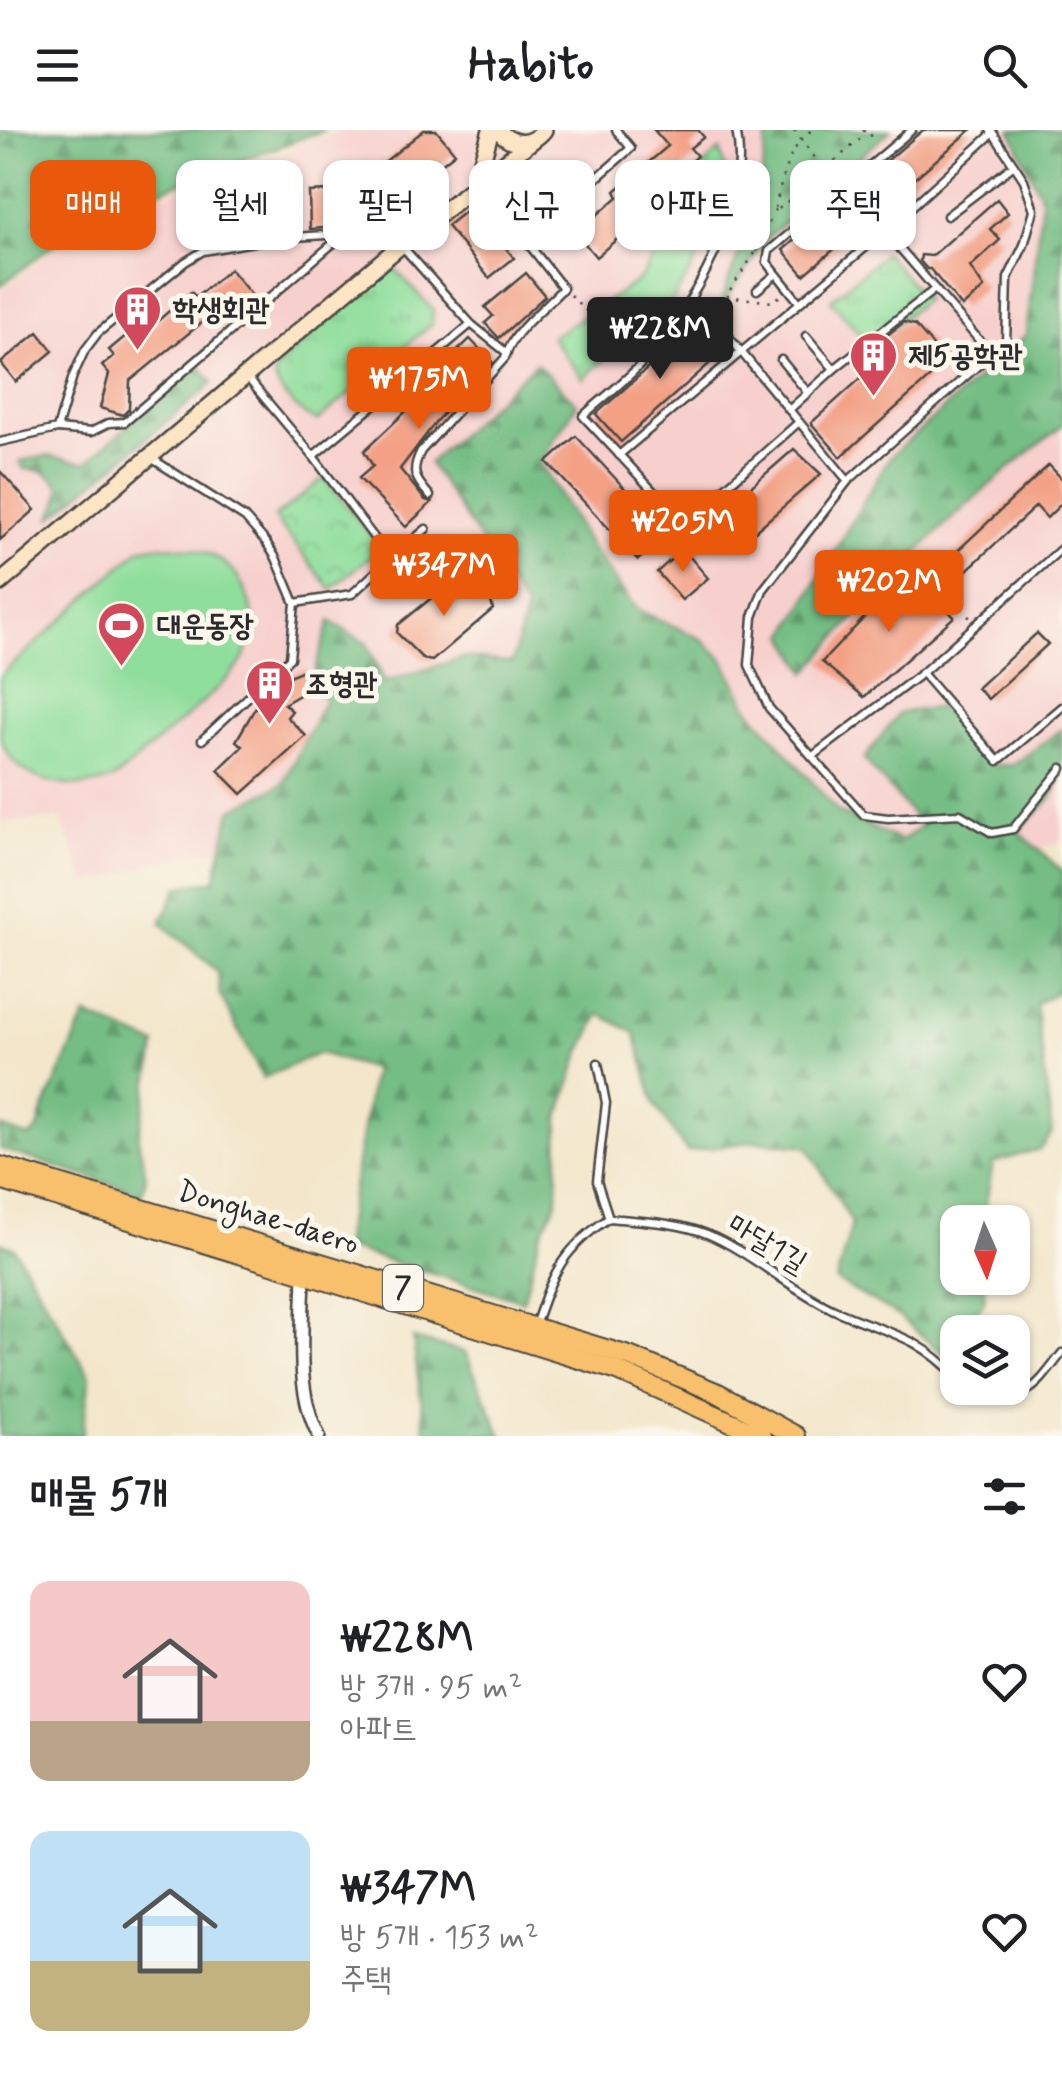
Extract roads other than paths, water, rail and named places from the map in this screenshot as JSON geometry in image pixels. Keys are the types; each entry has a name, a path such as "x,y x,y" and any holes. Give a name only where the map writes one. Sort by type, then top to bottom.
{"main road":[{"name":"Donghae-daero","path":"0,1166 629,1356 718,1393 796,1436"},
{"name":"Donghae-daero","path":"0,1180 618,1370 762,1436"}],"street":[{"path":"484,160 494,130 513,142 541,134"},
{"path":"506,159 541,134"},
{"path":"449,206 469,190"},
{"path":"0,583 395,250"},
{"path":"304,1275 302,1367 310,1418 319,1436"}],"lane":[{"path":"506,159 550,219 631,148 616,130"},
{"path":"736,130 737,190 714,253 689,302 641,364 583,416 684,524 799,422"},
{"path":"799,302 775,275 766,257 774,246 912,130"},
{"path":"916,202 992,132 1024,180 1034,210 1024,245 1008,278 1006,343 848,481 763,590 753,617 749,665 769,708 864,815 888,818 960,814 992,834 1012,829 1062,768"},
{"path":"947,216 1014,166"},
{"path":"58,429 73,376 98,332 185,262 222,246 323,236"},
{"path":"0,442 58,429 91,432 109,423 126,422 325,250"},
{"path":"405,250 471,324 507,353"},
{"path":"430,496 415,479 412,467 421,451 507,353 516,336 563,288 533,250"},
{"path":"620,456 862,250"},
{"path":"901,250 991,354"},
{"path":"757,290 775,275"},
{"path":"789,410 935,289"},
{"path":"689,302 723,330 848,481"},
{"path":"313,456 471,324"},
{"path":"806,336 834,370"},
{"path":"781,360 808,393"},
{"path":"245,375 313,456 390,560"},
{"path":"150,458 244,518 276,558 295,604 290,658 202,740"},
{"path":"295,604 352,594 426,530"},
{"path":"813,756 922,673 1062,548"},
{"path":"922,673 998,761 1062,707"},
{"path":"535,1328 554,1272 578,1238 608,1218 597,1181 606,1102 598,1063"},
{"name":"마달1길","path":"608,1218 706,1234 832,1309 908,1337 940,1361"},
{"path":"1030,1390 1062,1353"}],"place":[{"name":"학생회관","path":"138,352"},
{"name":"제5공학관","path":"873,398"},
{"name":"대운동장","path":"122,668"},
{"name":"조형관","path":"270,726"}]}
